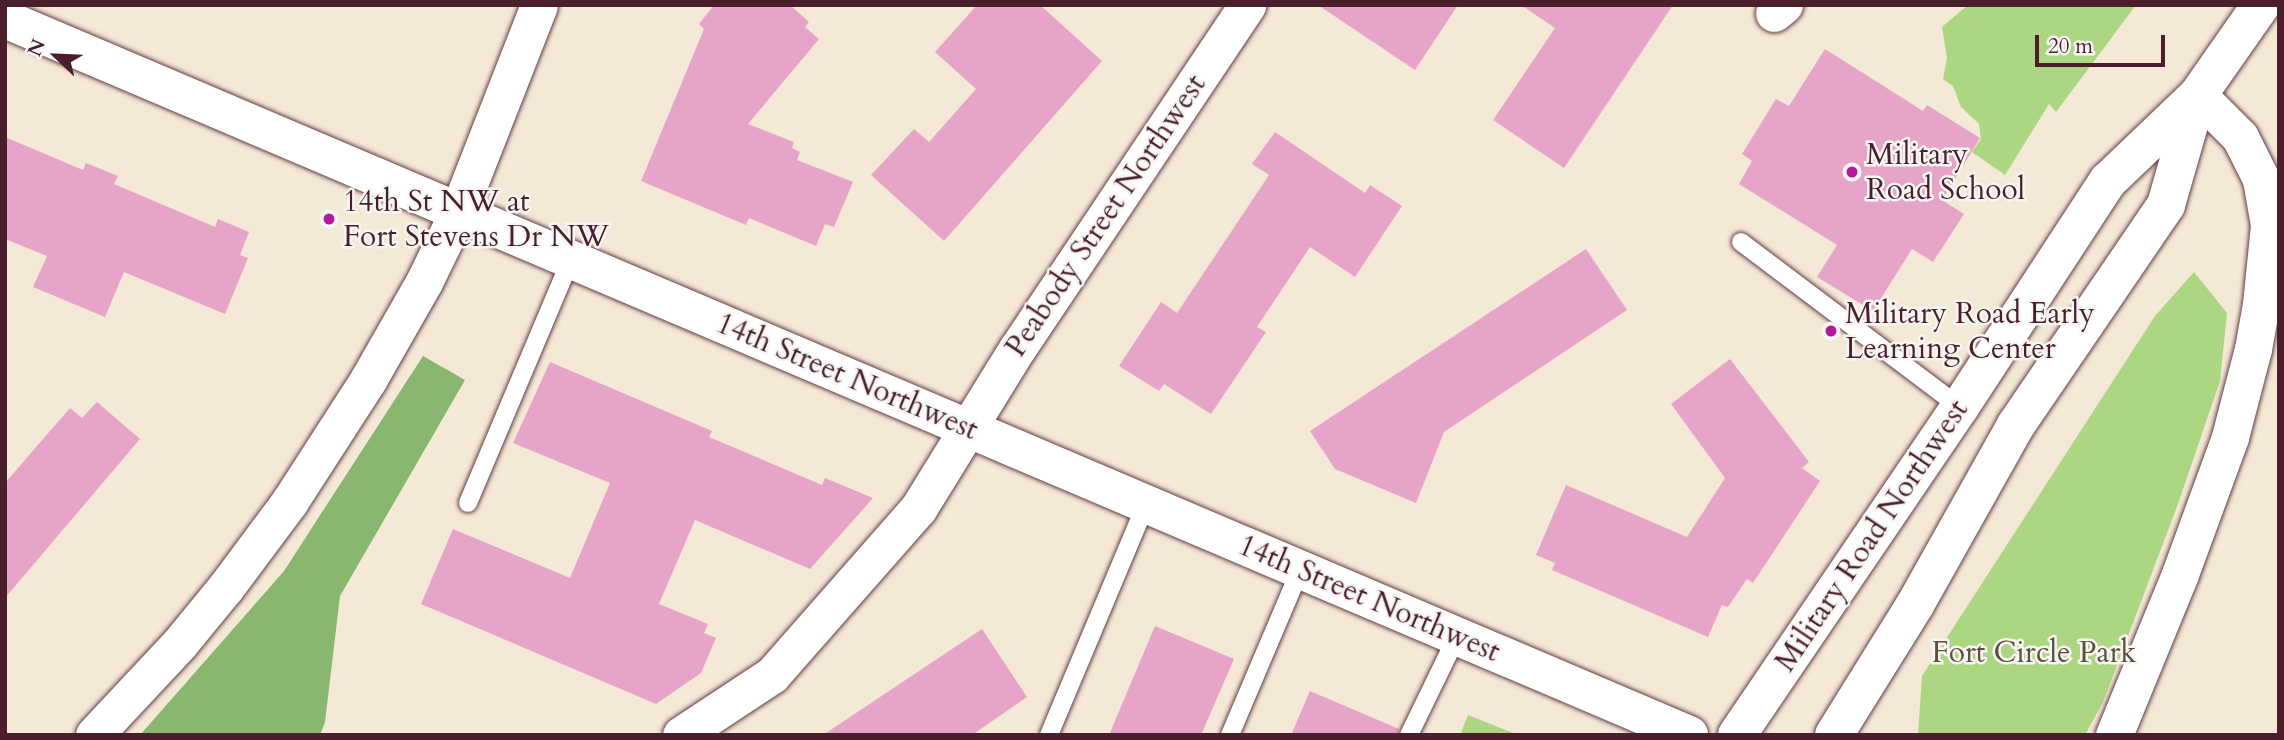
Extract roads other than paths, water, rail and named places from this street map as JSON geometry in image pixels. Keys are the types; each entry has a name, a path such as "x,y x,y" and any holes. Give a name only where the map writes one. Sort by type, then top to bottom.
{"street":[{"path":"94,735 180,643 290,500 386,350 458,212 539,5"},
{"name":"Peabody Street Northwest","path":"681,735 772,675 918,509 1017,349 1247,5"},
{"path":"2114,735 2180,574 2230,437 2256,338 2267,259 2267,201 2252,157 2240,137 2198,95 2261,5"},
{"name":"14th Street Northwest","path":"5,19 1689,735"},
{"name":"Military Road Northwest","path":"1737,735 1961,407 2108,181 2198,95"},
{"name":"Military Road Northwest","path":"1834,735 1915,605 2016,425 2166,205 2198,95"}],"lane":[{"path":"1741,242 1961,407"},
{"path":"468,503 571,259"},
{"path":"1049,735 1146,504"},
{"path":"1230,735 1300,570"},
{"path":"1409,735 1457,636"}],"place":[{"name":"Military Road School","path":"1852,172"},
{"name":"14th St NW at Fort Stevens Dr NW","path":"329,219"},
{"name":"Military Road Early Learning Center","path":"1831,331"}],"park label":[{"name":"Fort Circle Park","path":"2034,653"}]}
